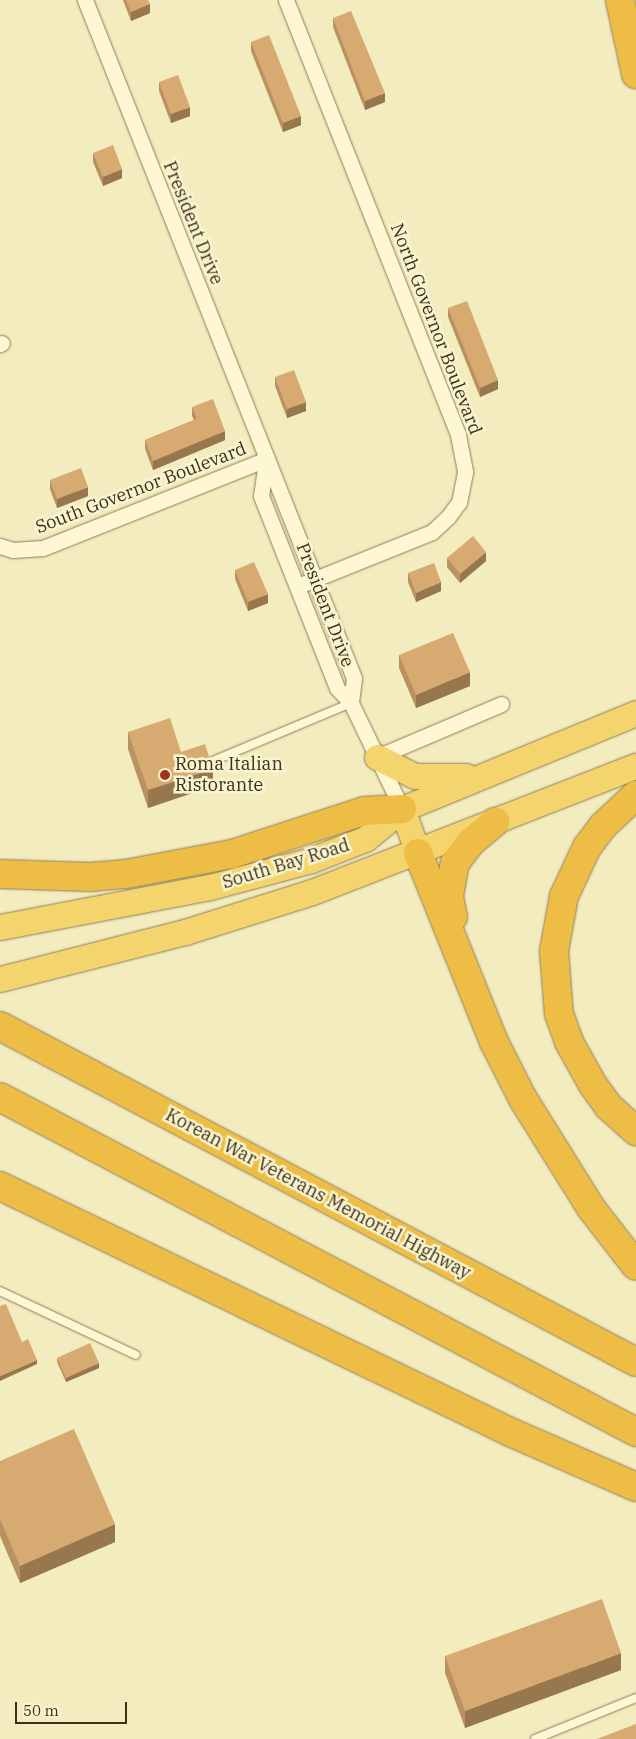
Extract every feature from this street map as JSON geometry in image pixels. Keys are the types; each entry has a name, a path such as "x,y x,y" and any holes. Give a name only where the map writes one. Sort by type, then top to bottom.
{"highway":[{"path":"620,0 636,74"},
{"name":"South Bay Road","path":"0,928 256,876 366,839 402,809 636,713"},
{"path":"377,757 415,776 483,775"},
{"name":"South Bay Road","path":"0,979 228,919 418,853 636,766"},
{"path":"636,795 603,826 574,874 564,896 554,959 559,1014 580,1066 608,1106 636,1131"},
{"path":"0,874 90,877 126,874 232,854 364,811 402,809 494,1042 522,1099 591,1208 636,1266"},
{"path":"461,960 449,896 451,873 462,853 495,822"},
{"name":"Korean War Veterans Memorial Highway","path":"0,1026 636,1362"},
{"path":"0,1097 636,1432"},
{"path":"0,1186 475,1416 636,1488"}],"street":[{"name":"President Drive","path":"85,0 354,678 351,703"},
{"name":"North Governor Boulevard","path":"291,1 458,435 465,472 459,502 448,517 432,532 298,586"},
{"name":"President Drive","path":"266,460 261,496 337,688 351,703 402,809"},
{"name":"South Governor Boulevard","path":"0,546 13,550 43,548 266,460"},
{"path":"377,757 501,704"}],"lane":[{"path":"214,761 351,703"},
{"path":"0,1292 136,1355"},
{"path":"535,1739 636,1698"}],"building":[{"path":"126,0 148,0 150,4 131,12"},
{"path":"351,11 385,93 365,101 333,18"},
{"path":"269,35 301,116 283,123 251,42"},
{"path":"178,75 190,107 171,114 159,82"},
{"path":"113,145 122,169 103,177 93,153"},
{"path":"467,301 498,380 480,388 448,308"},
{"path":"294,370 306,402 287,409 275,377"},
{"path":"213,399 225,431 153,461 145,440 197,419 192,407"},
{"path":"81,468 88,487 57,499 50,480"},
{"path":"473,536 486,552 460,574 447,558"},
{"path":"254,562 268,594 248,602 235,570"},
{"path":"434,563 441,582 416,593 408,573"},
{"path":"453,633 470,672 416,695 399,655"},
{"path":"170,718 181,752 205,744 213,769 148,790 128,732"},
{"path":"6,1304 22,1342 28,1339 37,1360 0,1376 0,1306"},
{"path":"90,1343 99,1363 66,1378 57,1358"},
{"path":"74,1429 115,1524 20,1566 0,1519 0,1461"},
{"path":"602,1599 621,1653 465,1711 445,1656"},
{"path":"636,1724 636,1739 597,1739"}],"place":[{"name":"Roma Italian Ristorante","path":"165,775"}]}
